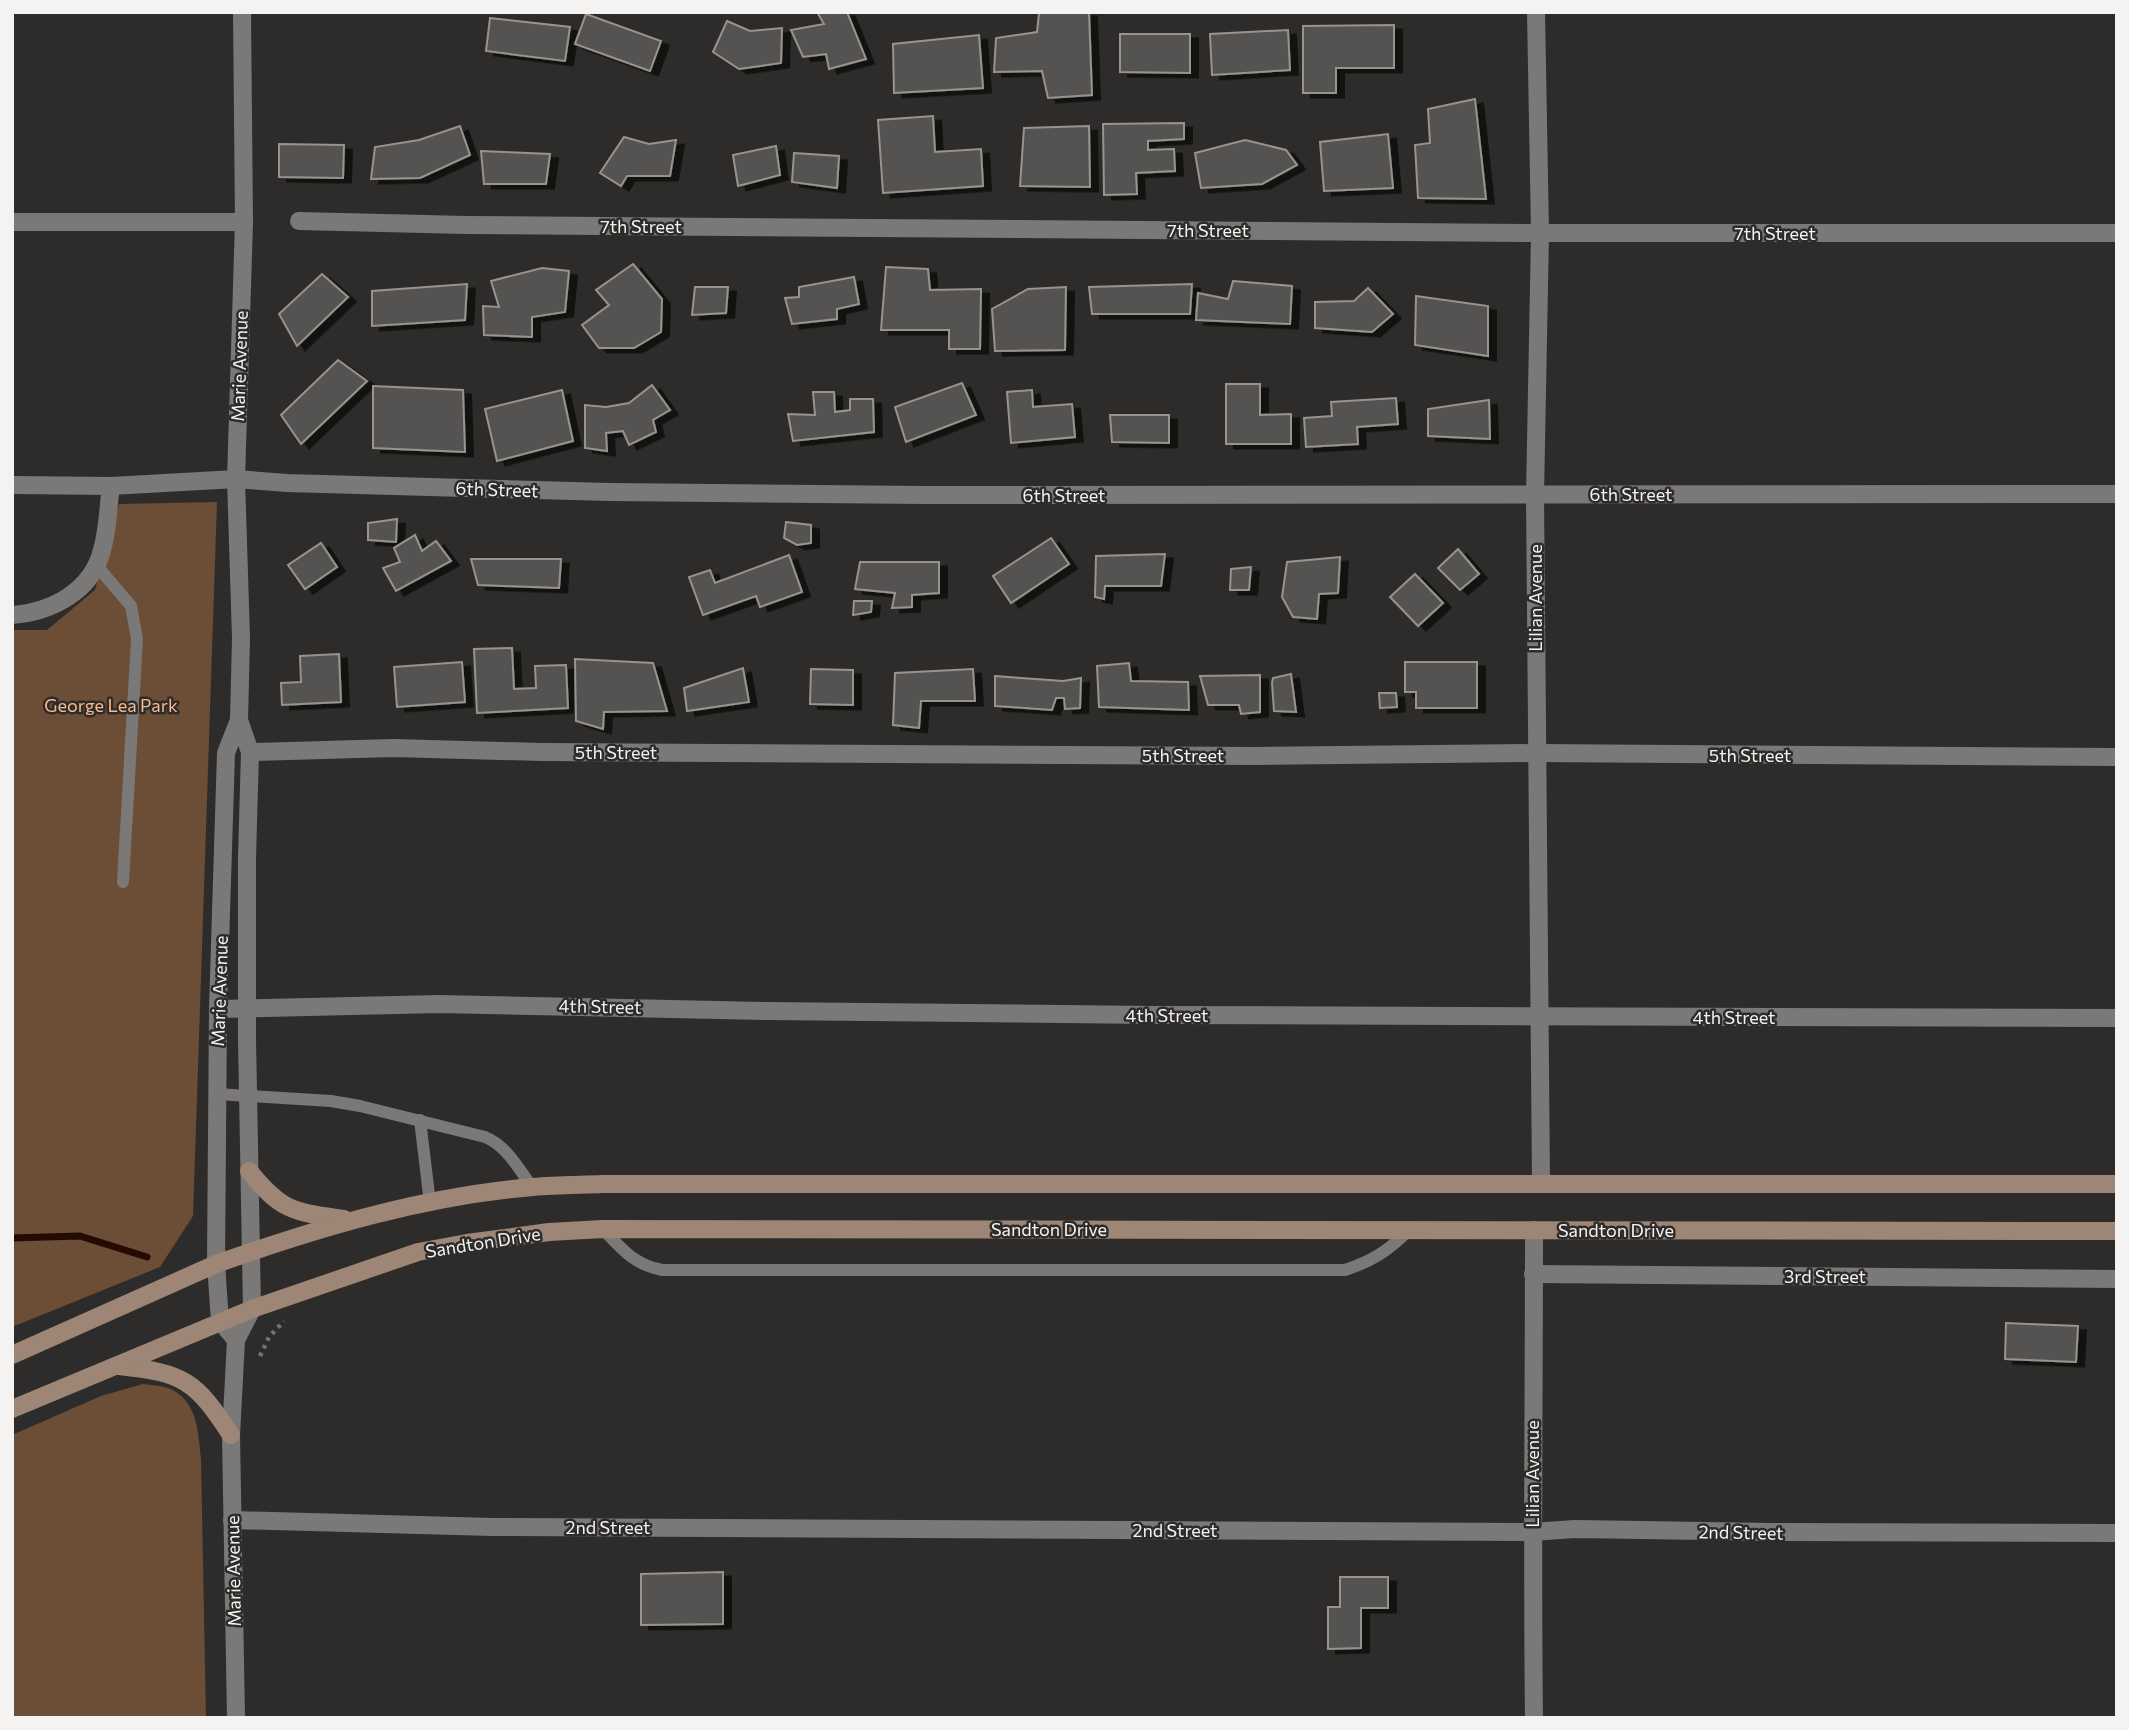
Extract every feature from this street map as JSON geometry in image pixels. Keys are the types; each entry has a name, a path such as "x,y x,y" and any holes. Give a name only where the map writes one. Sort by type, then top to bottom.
{"main road":[{"path":"249,1171 278,1202 297,1211 351,1220"},
{"path":"12,1355 216,1264 250,1252 351,1220 430,1203 532,1187 603,1184 2117,1184"},
{"name":"Sandton Drive","path":"12,1409 219,1321 418,1252 549,1232 603,1228 2117,1231"},
{"path":"116,1365 166,1372 187,1382 211,1403 231,1435"}],"street":[{"name":"Marie Avenue","path":"219,1321 216,1264 218,1009 226,753 239,720 241,638 236,479 244,222 242,12"},
{"name":"Lilian Avenue","path":"1536,12 1540,233 1535,495 1541,1183"},
{"name":"7th Street","path":"299,221 466,225 1540,233 2117,233"},
{"path":"12,222 244,222"},
{"name":"6th Street","path":"12,485 111,486 236,479 287,483 637,492 910,495 2117,494"},
{"path":"12,615 32,614 54,606 87,580 97,566 103,549 111,486"},
{"name":"Marie Avenue","path":"239,720 250,752 247,1094 252,1309"},
{"name":"5th Street","path":"250,752 394,748 542,752 1258,756 1537,754 2117,757"},
{"name":"4th Street","path":"218,1009 439,1004 781,1011 2117,1018"},
{"name":"Lilian Avenue","path":"1534,1230 1534,1718"},
{"name":"3rd Street","path":"1533,1274 2117,1279"},
{"path":"219,1321 236,1340 252,1309"},
{"name":"Marie Avenue","path":"236,1340 231,1435 236,1718"},
{"name":"2nd Street","path":"232,1520 492,1527 2117,1533"}],"lane":[{"path":"97,566 131,606 136,639 123,882"},
{"path":"217,1094 331,1101 420,1120 496,1142 506,1150 532,1187"},
{"path":"420,1120 430,1203"},
{"path":"603,1228 630,1257 652,1268 788,1271 1345,1270 1368,1262 1392,1247 1408,1231"}],"path":[{"path":"261,1356 269,1337 284,1321"}],"green space":[{"name":"George Lea Park","path":"217,502 193,1216 160,1267 12,1327 12,630 47,630 95,590 119,504"},
{"path":"143,1384 168,1388 180,1395 192,1410 197,1429 201,1459 206,1718 12,1718 12,1435 101,1396"}],"building":[{"path":"817,12 847,12 866,59 829,69 826,54 803,57 791,30 824,24"},
{"path":"1089,12 1092,95 1048,98 1042,71 994,72 996,38 1037,32 1039,13"},
{"path":"586,14 661,41 650,71 575,44"},
{"path":"490,18 570,27 565,61 486,51"},
{"path":"727,21 750,31 782,28 781,63 739,69 713,52"},
{"path":"1394,25 1394,68 1336,68 1336,93 1303,93 1303,26"},
{"path":"1288,30 1290,70 1212,75 1210,34"},
{"path":"1120,34 1190,34 1190,73 1120,72"},
{"path":"979,35 983,88 894,93 893,44"},
{"path":"1475,99 1486,199 1418,198 1415,145 1430,143 1428,109"},
{"path":"933,116 935,152 981,149 983,186 883,193 878,120"},
{"path":"1184,123 1184,139 1148,141 1148,150 1174,149 1175,171 1136,173 1137,194 1104,195 1103,124"},
{"path":"460,126 470,155 420,178 371,179 375,147 419,140"},
{"path":"1089,126 1090,187 1020,186 1024,128"},
{"path":"1388,134 1393,188 1324,191 1320,142"},
{"path":"624,137 649,144 676,140 670,176 627,176 621,186 600,173"},
{"path":"1245,140 1286,150 1297,165 1262,184 1201,188 1195,153"},
{"path":"279,144 344,145 343,178 279,177"},
{"path":"776,146 780,175 738,186 733,155"},
{"path":"481,151 550,154 546,184 484,184"},
{"path":"794,153 839,156 837,188 792,182"},
{"path":"633,264 662,299 661,332 634,348 599,348 582,325 609,305 596,290"},
{"path":"886,267 928,269 930,290 981,289 980,349 949,349 949,330 881,330"},
{"path":"542,268 569,271 565,312 532,317 532,337 484,335 483,306 499,307 491,281"},
{"path":"322,274 348,297 297,346 279,314"},
{"path":"854,277 859,304 837,309 837,319 792,324 785,298 799,297 799,287"},
{"path":"1233,281 1292,286 1290,324 1196,320 1198,293 1228,299"},
{"path":"467,284 465,320 372,326 372,291"},
{"path":"1192,284 1190,314 1092,314 1089,287"},
{"path":"695,287 728,287 726,313 692,315"},
{"path":"1066,287 1065,350 995,351 992,309 1028,289"},
{"path":"1368,288 1393,314 1372,332 1315,328 1315,302 1354,301"},
{"path":"1416,296 1488,306 1488,356 1415,345"},
{"path":"338,360 367,381 301,444 281,415"},
{"path":"962,383 976,415 906,442 895,407"},
{"path":"1226,384 1260,384 1260,415 1291,414 1291,444 1226,444"},
{"path":"652,385 670,410 653,420 656,432 629,445 623,431 606,433 607,451 585,448 585,405 606,407 629,403"},
{"path":"373,386 463,390 465,452 373,448"},
{"path":"562,390 573,441 497,461 485,409"},
{"path":"1032,390 1033,407 1072,404 1075,437 1011,443 1007,392"},
{"path":"813,392 834,392 835,412 850,410 850,399 873,399 874,432 793,441 788,414 815,415"},
{"path":"1396,398 1398,424 1357,427 1358,444 1306,447 1304,418 1332,416 1331,402"},
{"path":"1489,400 1490,439 1428,436 1428,409"},
{"path":"1110,415 1169,415 1169,443 1112,442"},
{"path":"397,519 396,542 368,540 368,523"},
{"path":"786,522 811,525 811,543 797,545 784,538"},
{"path":"415,535 422,551 436,541 451,561 396,591 383,568 400,562 394,548"},
{"path":"1051,538 1069,564 1011,603 993,576"},
{"path":"321,543 337,567 305,589 288,565"},
{"path":"1458,549 1479,574 1460,590 1438,568"},
{"path":"1165,554 1161,586 1105,586 1104,599 1095,597 1096,556"},
{"path":"789,555 802,592 760,607 756,596 703,615 689,577 710,570 715,583"},
{"path":"1340,557 1338,593 1319,594 1317,619 1293,617 1282,597 1287,562"},
{"path":"471,559 561,559 559,588 478,585"},
{"path":"860,562 939,562 939,593 912,595 912,607 892,608 895,593 855,589"},
{"path":"1251,567 1249,590 1230,590 1231,569"},
{"path":"1415,574 1443,603 1418,626 1390,597"},
{"path":"854,601 872,601 871,612 853,615"},
{"path":"512,648 514,689 536,688 535,666 566,665 568,708 477,713 474,649"},
{"path":"339,654 341,702 282,705 281,683 301,682 300,656"},
{"path":"575,659 653,663 667,711 604,712 603,729 576,721"},
{"path":"462,662 465,702 397,707 394,667"},
{"path":"1405,662 1477,662 1477,708 1416,708 1416,692 1405,692"},
{"path":"1129,663 1131,681 1188,682 1189,710 1099,707 1097,666"},
{"path":"743,668 749,702 687,711 684,688"},
{"path":"811,669 853,670 853,705 810,704"},
{"path":"973,669 975,701 921,701 919,728 893,725 895,673"},
{"path":"1291,674 1296,712 1274,711 1273,678"},
{"path":"1260,675 1260,712 1241,714 1239,705 1208,705 1200,676"},
{"path":"995,676 1063,681 1081,678 1080,708 1065,709 1064,698 1056,698 1052,710 995,706"},
{"path":"1379,693 1396,693 1397,707 1380,708"},
{"path":"2006,1323 2078,1326 2076,1362 2005,1359"},
{"path":"723,1572 723,1624 641,1625 641,1574"},
{"path":"1340,1577 1388,1577 1388,1608 1361,1608 1361,1648 1328,1649 1328,1607 1340,1607"}],"waterway":[{"path":"12,1238 80,1236 147,1257"}]}
